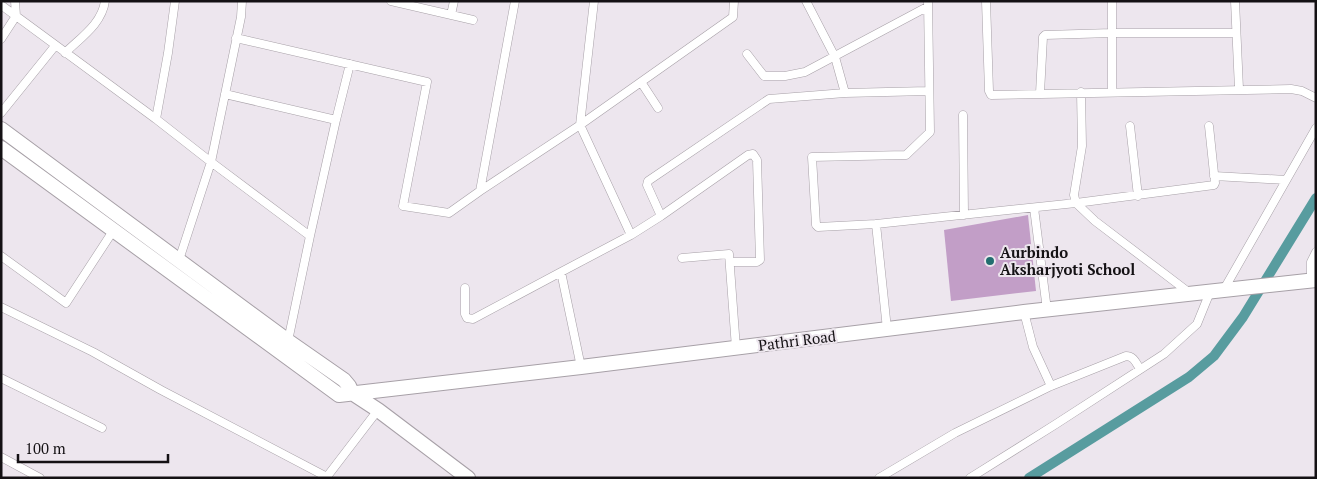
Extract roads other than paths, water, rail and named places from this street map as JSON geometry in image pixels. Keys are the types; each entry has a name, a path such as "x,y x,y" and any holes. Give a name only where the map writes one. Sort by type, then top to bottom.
{"highway":[{"path":"1,129 346,382 352,393 376,408 467,478"},
{"path":"1,148 338,395 352,393"},
{"name":"Pathri Road","path":"352,393 581,367 1024,312 1308,281"}],"street":[{"path":"1,39 16,16 16,1"},
{"path":"65,53 97,21 102,13 105,1"},
{"path":"156,119 175,1"},
{"path":"178,260 211,162 241,17 242,1"},
{"path":"391,1 473,20"},
{"path":"451,15 454,1"},
{"path":"480,191 516,1"},
{"path":"594,1 580,124 631,235"},
{"path":"236,38 427,82 403,206 450,213 733,17 734,1"},
{"path":"806,1 835,57 845,94"},
{"path":"986,1 989,92 992,95 1296,89 1316,98"},
{"path":"1112,1 1112,92"},
{"path":"1235,1 1240,89"},
{"path":"747,54 761,74 768,77 805,72 928,4 930,130 908,154 814,156 811,159 817,227 876,224 1076,204 1214,185 1210,126"},
{"path":"1,5 156,119 310,236"},
{"path":"1040,93 1044,36 1112,33 1236,33"},
{"path":"1,113 55,46"},
{"path":"288,341 350,64"},
{"path":"641,82 658,108"},
{"path":"661,216 647,185 648,181 764,101 778,97 928,91"},
{"path":"1081,92 1082,141 1074,195 1076,204 1109,233 1192,294"},
{"path":"225,94 336,120"},
{"path":"963,115 964,215"},
{"path":"1130,126 1138,196"},
{"path":"970,478 1164,354 1195,327 1316,128"},
{"path":"465,288 465,314 467,318 473,319 631,235 748,155 755,156 757,160 759,261 730,262"},
{"path":"1214,176 1286,180"},
{"path":"1034,208 1047,310"},
{"path":"876,224 887,329"},
{"path":"1,256 66,303 114,231"},
{"path":"1308,281 1311,262 1316,252"},
{"path":"682,258 728,253 736,348"},
{"path":"561,272 581,367"},
{"path":"2,309 93,352 327,477 376,408"},
{"path":"1024,312 1033,347 1051,386"},
{"path":"879,478 956,433 1051,386 1126,356 1134,359 1140,370"},
{"path":"1,378 102,428"},
{"path":"1,457 40,478"}],"waterway":[{"path":"1029,478 1189,377 1214,356 1243,317 1316,198"}],"place":[{"name":"Aurbindo Aksharjyoti School","path":"990,261"}]}
